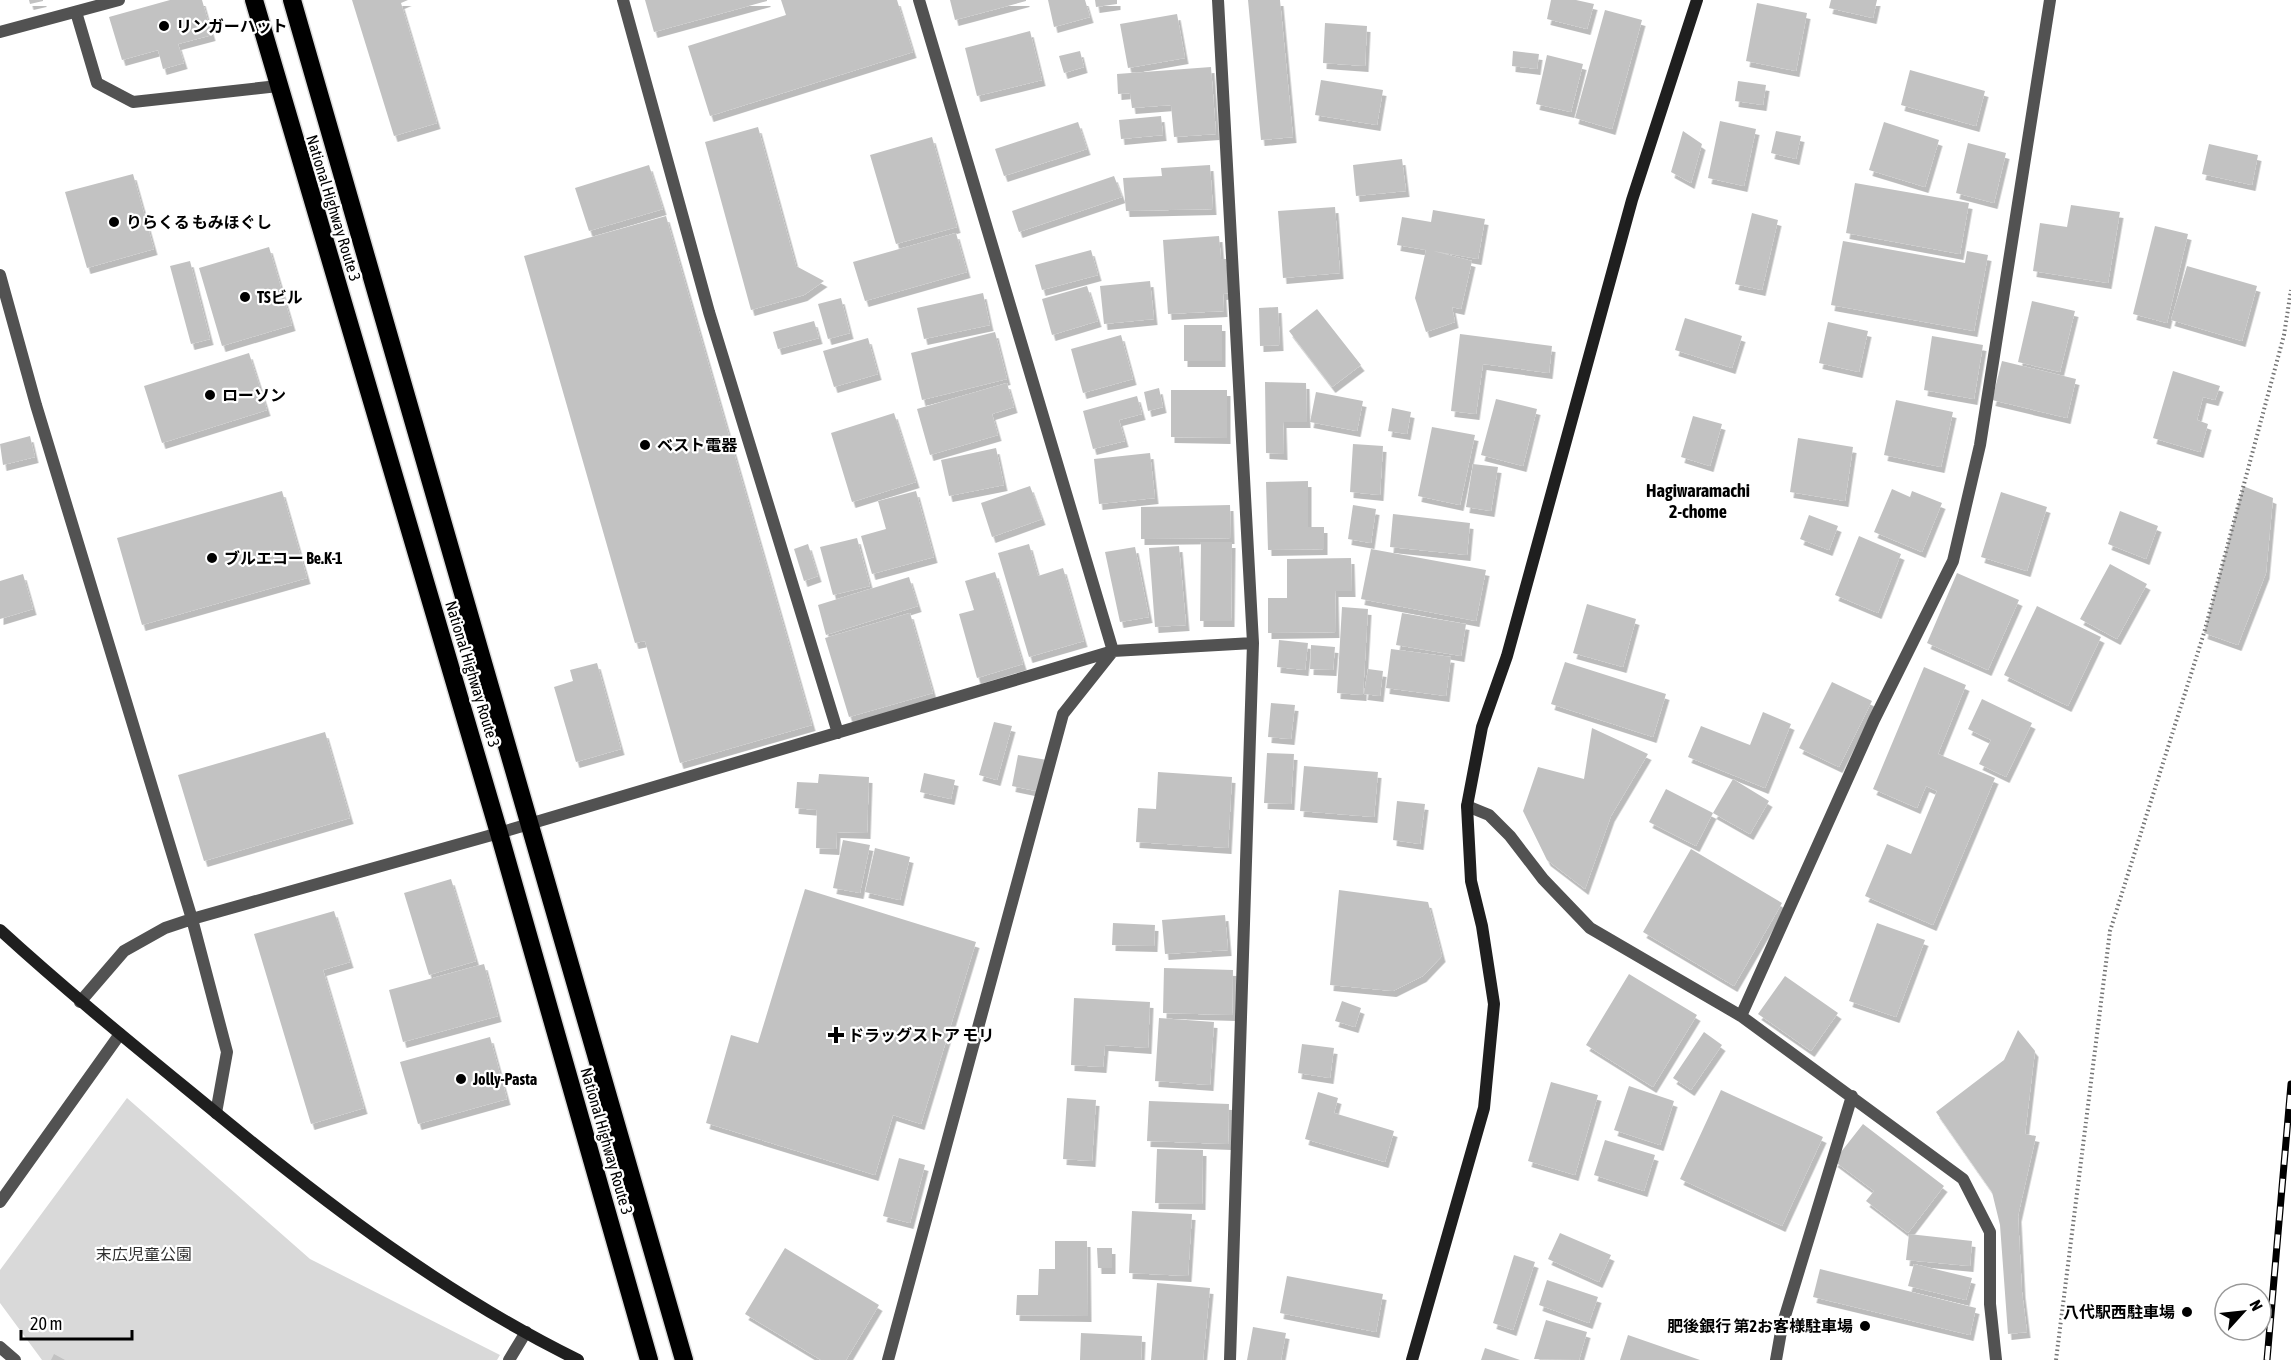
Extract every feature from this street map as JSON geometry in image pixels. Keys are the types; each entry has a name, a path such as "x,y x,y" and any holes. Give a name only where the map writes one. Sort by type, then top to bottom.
{"highway":[{"name":"National Highway Route 3","path":"254,0 499,833 649,1360"},
{"name":"National Highway Route 3","path":"292,0 684,1360"}],"street":[{"path":"0,32 119,0"},
{"path":"623,0 709,312 838,733"},
{"path":"919,0 1113,651"},
{"path":"1218,0 1252,643 1230,1360"},
{"path":"1412,1360 1484,1108 1494,1004 1482,926 1471,881 1467,806 1482,727 1507,656 1632,200 1697,0"},
{"path":"1741,1016 1874,720 1953,561 1980,445 2050,0"},
{"path":"76,12 97,83 133,102 278,86"},
{"path":"0,275 36,405 192,919 228,1052 216,1113"},
{"path":"80,1002 124,951 165,928 192,919 499,833 1113,651 1252,643"},
{"path":"888,1360 1063,714 1113,651"},
{"path":"1467,806 1489,815 1510,837 1543,879 1590,928 1741,1016 1963,1179 1990,1232 1990,1304 1996,1360"},
{"path":"0,930 80,1002 284,1169 423,1271 578,1360"},
{"path":"0,1202 120,1034"},
{"path":"1776,1360 1782,1326 1852,1096"},
{"path":"509,1360 526,1332"},
{"path":"0,1347 15,1360"}],"path":[{"path":"2056,1360 2110,931 2204,633 2284,335 2291,290"}],"green space":[{"name":"末広児童公園","path":"127,1098 310,1259 500,1355 497,1360 42,1360 0,1303 0,1270"}],"building":[{"path":"29,0 43,0 43,1 30,4"},
{"path":"170,0 202,0 212,35 178,44 184,63 163,69 158,50 122,60 109,17"},
{"path":"352,0 408,0 401,3 437,123 394,136"},
{"path":"645,0 767,0 767,1 654,32"},
{"path":"781,0 897,0 913,52 710,116 688,46 786,15"},
{"path":"950,0 1026,0 1026,1 955,20"},
{"path":"1048,0 1085,0 1090,17 1054,27"},
{"path":"1095,0 1117,0 1117,4 1096,7"},
{"path":"1248,0 1280,0 1293,137 1261,140"},
{"path":"1551,0 1576,0 1594,4 1587,29 1547,19"},
{"path":"1831,0 1877,0 1873,18 1829,8"},
{"path":"1757,3 1807,13 1796,71 1746,61"},
{"path":"1605,10 1642,20 1612,129 1575,118"},
{"path":"1177,14 1185,58 1128,68 1120,24"},
{"path":"1325,23 1367,26 1365,66 1323,63"},
{"path":"1030,31 1042,80 977,96 965,48"},
{"path":"1080,51 1084,67 1064,73 1059,56"},
{"path":"1513,51 1539,54 1537,69 1512,66"},
{"path":"1547,55 1583,64 1571,112 1536,104"},
{"path":"1211,67 1216,134 1174,137 1171,105 1132,108 1130,93 1118,94 1117,74"},
{"path":"1910,70 1985,91 1976,126 1901,105"},
{"path":"1321,80 1383,90 1377,125 1315,115"},
{"path":"1738,81 1766,85 1763,105 1735,101"},
{"path":"1161,116 1163,135 1121,139 1119,120"},
{"path":"1720,121 1756,129 1744,186 1708,178"},
{"path":"1078,122 1087,149 1004,176 995,149"},
{"path":"1884,122 1939,140 1925,187 1869,170"},
{"path":"758,127 796,266 824,281 804,295 751,310 705,142"},
{"path":"1683,131 1702,144 1691,183 1671,172"},
{"path":"1776,131 1801,136 1796,159 1771,153"},
{"path":"932,137 957,227 896,244 870,155"},
{"path":"1968,143 2006,153 1994,203 1956,193"},
{"path":"2209,144 2258,155 2252,185 2202,174"},
{"path":"1402,159 1406,191 1356,196 1353,165"},
{"path":"649,165 663,209 589,231 575,188"},
{"path":"1210,165 1213,209 1126,211 1123,178 1162,176 1161,168"},
{"path":"133,174 154,249 87,268 65,192"},
{"path":"1114,176 1122,197 1019,232 1012,211"},
{"path":"1855,183 1969,203 1960,254 1846,233"},
{"path":"2071,205 2120,212 2108,283 2033,271 2040,223 2067,227"},
{"path":"1335,207 1340,273 1283,278 1278,211"},
{"path":"1433,210 1485,219 1478,259 1433,251 1472,261 1461,309 1452,307 1455,322 1426,332 1415,298 1426,250 1397,245 1402,217 1431,222"},
{"path":"1752,213 1778,220 1762,290 1735,284"},
{"path":"666,216 812,725 680,763 645,641 635,643 524,256"},
{"path":"2155,226 2188,234 2167,323 2133,314"},
{"path":"956,233 967,272 865,301 853,262"},
{"path":"1219,236 1221,259 1226,259 1229,293 1223,294 1224,311 1168,314 1163,240"},
{"path":"1843,241 1965,263 1967,251 1988,255 1974,331 1831,305"},
{"name":"TSビル","path":"269,247 292,325 222,346 199,268"},
{"path":"1091,250 1098,275 1042,290 1035,265"},
{"path":"190,261 210,339 191,344 170,266"},
{"path":"2187,266 2257,286 2242,341 2171,320"},
{"path":"1150,281 1154,319 1104,324 1100,286"},
{"path":"1087,286 1098,321 1052,335 1042,299"},
{"path":"983,293 990,325 924,339 917,308"},
{"path":"841,298 850,333 828,339 818,304"},
{"path":"2032,301 2075,311 2060,372 2018,362"},
{"path":"1278,307 1280,345 1260,346 1259,308"},
{"path":"1317,309 1361,365 1332,387 1289,331"},
{"path":"1685,318 1742,336 1732,368 1675,350"},
{"path":"814,321 819,338 778,349 773,332"},
{"path":"1828,322 1868,331 1859,372 1819,363"},
{"path":"1184,325 1222,325 1222,361 1184,361"},
{"path":"995,332 1007,379 922,400 911,353"},
{"path":"1460,334 1552,346 1549,373 1483,364 1476,414 1451,411"},
{"path":"1121,335 1133,379 1083,393 1071,349"},
{"path":"1932,336 1983,345 1974,399 1924,390"},
{"path":"868,338 878,374 834,387 823,351"},
{"path":"249,353 267,410 162,443 144,386"},
{"path":"2002,361 2076,379 2067,418 1992,400"},
{"path":"2173,371 2220,386 2215,400 2203,397 2197,420 2208,424 2200,452 2153,438"},
{"path":"1265,382 1306,383 1307,422 1283,422 1284,454 1266,453"},
{"path":"1007,383 1014,407 992,414 998,435 930,455 917,409"},
{"path":"1159,388 1163,407 1148,411 1144,392"},
{"path":"1171,390 1227,390 1227,438 1171,437"},
{"path":"1316,392 1363,401 1357,431 1310,422"},
{"path":"1137,396 1142,414 1119,420 1125,441 1093,449 1083,411"},
{"path":"1496,399 1537,409 1523,466 1481,455"},
{"path":"1896,400 1953,412 1941,467 1884,455"},
{"path":"1392,408 1411,412 1407,434 1388,431"},
{"path":"894,413 916,482 852,502 831,433"},
{"path":"1693,416 1722,424 1710,466 1681,457"},
{"path":"1432,427 1475,435 1460,505 1418,496"},
{"path":"30,436 35,457 3,465 0,444"},
{"path":"1798,438 1853,447 1845,501 1790,492"},
{"path":"1353,444 1383,446 1380,495 1350,492"},
{"path":"996,448 1004,485 949,496 941,460"},
{"path":"1150,453 1155,498 1099,504 1094,459"},
{"path":"1473,464 1498,467 1491,511 1466,507"},
{"path":"1308,481 1308,527 1324,527 1324,549 1268,550 1266,482"},
{"path":"1030,486 1042,519 992,537 981,503"},
{"path":"2243,486 2273,498 2266,573 2238,645 2204,633"},
{"path":"1892,489 1910,497 1912,491 1942,503 1922,552 1874,532"},
{"name":"ブルエコー Be.K-1","path":"282,491 307,578 142,625 117,538"},
{"path":"916,491 934,557 872,574 861,536 886,529 878,501"},
{"path":"2001,492 2047,507 2027,571 1981,557"},
{"path":"1230,505 1231,538 1141,539 1141,507"},
{"path":"1353,505 1376,509 1371,543 1348,539"},
{"path":"2120,511 2158,526 2146,559 2108,544"},
{"path":"1393,514 1470,523 1467,555 1390,547"},
{"path":"1809,515 1838,526 1829,550 1800,539"},
{"path":"1859,536 1901,554 1878,613 1835,595"},
{"path":"857,538 870,586 833,595 820,547"},
{"path":"1201,542 1232,542 1231,621 1200,621"},
{"path":"808,544 818,576 804,581 794,549"},
{"path":"1029,544 1038,576 1063,568 1084,641 1029,657 998,553"},
{"path":"1179,546 1186,625 1155,627 1149,548"},
{"path":"1135,547 1149,617 1120,622 1105,552"},
{"path":"1371,549 1486,570 1476,621 1361,599"},
{"path":"1351,558 1352,591 1335,591 1336,632 1268,633 1268,598 1287,598 1287,559"},
{"path":"2110,564 2147,584 2117,639 2080,619"},
{"path":"995,572 1023,664 977,678 959,614 974,610 965,581"},
{"path":"1957,573 2019,600 1988,670 1927,643"},
{"path":"23,574 33,609 0,619 0,581"},
{"path":"909,577 918,606 826,635 818,605"},
{"path":"1587,604 1636,619 1623,667 1573,653"},
{"path":"2037,606 2101,637 2068,706 2004,675"},
{"path":"1342,607 1368,609 1363,695 1337,693"},
{"path":"910,613 933,693 849,717 825,638"},
{"path":"1402,613 1466,624 1461,656 1396,645"},
{"path":"1279,640 1308,643 1305,670 1277,667"},
{"path":"1311,645 1335,647 1333,670 1310,669"},
{"path":"1391,649 1451,657 1446,696 1386,688"},
{"path":"1565,662 1666,694 1653,737 1551,704"},
{"path":"597,663 621,749 576,762 554,687 573,681 570,670"},
{"path":"1924,667 1966,685 1938,754 1995,778 1933,925 1865,896 1887,844 1911,854 1937,791 1926,786 1917,808 1873,789"},
{"path":"1368,669 1383,671 1380,696 1364,694"},
{"path":"1832,682 1872,701 1839,767 1799,748"},
{"path":"1982,699 2032,723 2006,777 1979,764 1991,740 1968,729"},
{"path":"1271,703 1295,705 1291,739 1268,737"},
{"path":"1763,712 1791,724 1765,788 1688,757 1701,726 1750,745"},
{"path":"994,722 1012,726 997,780 979,775"},
{"path":"1592,728 1648,754 1611,816 1585,889 1547,860 1523,811 1538,767 1584,779"},
{"path":"325,732 350,818 204,861 178,775"},
{"path":"1267,753 1294,754 1291,804 1264,803"},
{"path":"1018,755 1047,760 1041,792 1012,786"},
{"path":"1304,766 1378,772 1374,817 1300,811"},
{"path":"1158,772 1232,777 1228,848 1136,842 1138,808 1156,809"},
{"path":"924,773 955,780 951,799 920,792"},
{"path":"819,774 869,777 867,833 837,832 836,849 816,848 817,810 795,808 797,782 818,783"},
{"path":"1733,779 1769,801 1750,834 1713,813"},
{"path":"1666,789 1713,813 1696,846 1649,822"},
{"path":"1397,801 1425,804 1420,844 1393,840"},
{"path":"843,840 870,845 860,893 833,888"},
{"path":"875,848 910,857 900,900 865,892"},
{"path":"1691,849 1782,903 1734,986 1643,932"},
{"path":"451,879 476,961 429,975 404,893"},
{"path":"805,889 976,942 921,1124 893,1115 875,1175 706,1123 731,1035 758,1043"},
{"path":"1339,890 1428,902 1442,956 1423,976 1393,991 1330,985"},
{"path":"334,911 350,962 323,970 364,1108 311,1124 254,934"},
{"path":"1225,915 1228,950 1165,954 1162,920"},
{"path":"1113,923 1155,925 1154,946 1112,945"},
{"path":"1877,923 1925,940 1896,1017 1849,1001"},
{"path":"484,964 498,1016 403,1042 389,990"},
{"path":"1164,968 1233,970 1232,1015 1163,1013"},
{"path":"1629,974 1697,1015 1653,1087 1586,1045"},
{"path":"1785,976 1838,1013 1811,1051 1758,1014"},
{"path":"1074,998 1150,1002 1148,1048 1105,1045 1103,1067 1071,1065"},
{"path":"1342,1001 1361,1008 1355,1027 1335,1021"},
{"path":"1159,1018 1214,1022 1210,1085 1155,1081"},
{"path":"2018,1030 2035,1051 2025,1134 2036,1136 2018,1216 2022,1292 2027,1332 2008,1334 2000,1225 1992,1192 1936,1112 2004,1060"},
{"path":"1704,1032 1722,1045 1691,1090 1673,1078"},
{"path":"490,1037 507,1099 418,1124 400,1062"},
{"path":"1302,1044 1334,1048 1330,1078 1298,1073"},
{"path":"1551,1082 1598,1095 1575,1175 1528,1161"},
{"path":"1629,1086 1674,1101 1660,1145 1614,1130"},
{"path":"1721,1090 1823,1137 1782,1226 1680,1179"},
{"path":"1318,1092 1338,1098 1334,1113 1394,1131 1385,1162 1305,1139"},
{"path":"1067,1098 1096,1100 1092,1161 1063,1159"},
{"path":"1149,1101 1229,1104 1228,1144 1147,1141"},
{"path":"1863,1124 1944,1186 1908,1233 1866,1201 1874,1191 1834,1161"},
{"path":"1605,1140 1655,1155 1644,1191 1594,1175"},
{"path":"1157,1149 1203,1150 1202,1204 1155,1203"},
{"path":"899,1158 925,1165 910,1223 883,1216"},
{"path":"1132,1211 1192,1214 1188,1276 1129,1273"},
{"path":"1560,1233 1611,1255 1599,1282 1548,1259"},
{"path":"1909,1234 1972,1241 1970,1266 1906,1260"},
{"path":"1055,1241 1087,1241 1088,1316 1016,1315 1017,1295 1038,1295 1039,1269 1055,1269"},
{"path":"785,1248 879,1305 846,1360 821,1360 745,1314"},
{"path":"1097,1248 1112,1248 1112,1268 1098,1268"},
{"path":"1514,1255 1535,1262 1513,1330 1493,1323"},
{"path":"1914,1264 1972,1278 1966,1300 1908,1286"},
{"path":"1820,1269 1976,1308 1970,1335 1813,1297"},
{"path":"1287,1276 1383,1294 1376,1332 1280,1313"},
{"path":"1547,1280 1598,1297 1589,1323 1539,1305"},
{"path":"1157,1283 1210,1288 1203,1360 1151,1360"},
{"path":"1546,1320 1587,1332 1579,1360 1534,1359"},
{"path":"1253,1327 1286,1333 1281,1360 1247,1360"},
{"path":"1081,1333 1142,1336 1141,1360 1080,1360"},
{"path":"1628,1335 1700,1360 1620,1360"},
{"path":"1485,1348 1520,1360 1481,1360"},
{"path":"54,1354 65,1360 51,1360"}],"railway":[{"path":"2267,1360 2291,1084"}],"place":[{"name":"リンガーハット","path":"164,26"},
{"name":"りらくる もみほぐし","path":"114,222"},
{"name":"TSビル","path":"245,297"},
{"name":"ローソン","path":"210,395"},
{"name":"ベスト電器","path":"645,445"},
{"name":"ブルエコー Be.K-1","path":"212,558"},
{"name":"ドラッグストア モリ","path":"836,1035"},
{"name":"Jolly-Pasta","path":"461,1079"},
{"name":"八代駅西駐車場","path":"2187,1312"},
{"name":"肥後銀行 第2お客様駐車場","path":"1865,1326"}],"district":[{"name":"Hagiwaramachi 2-chome","path":"1698,501"}]}
